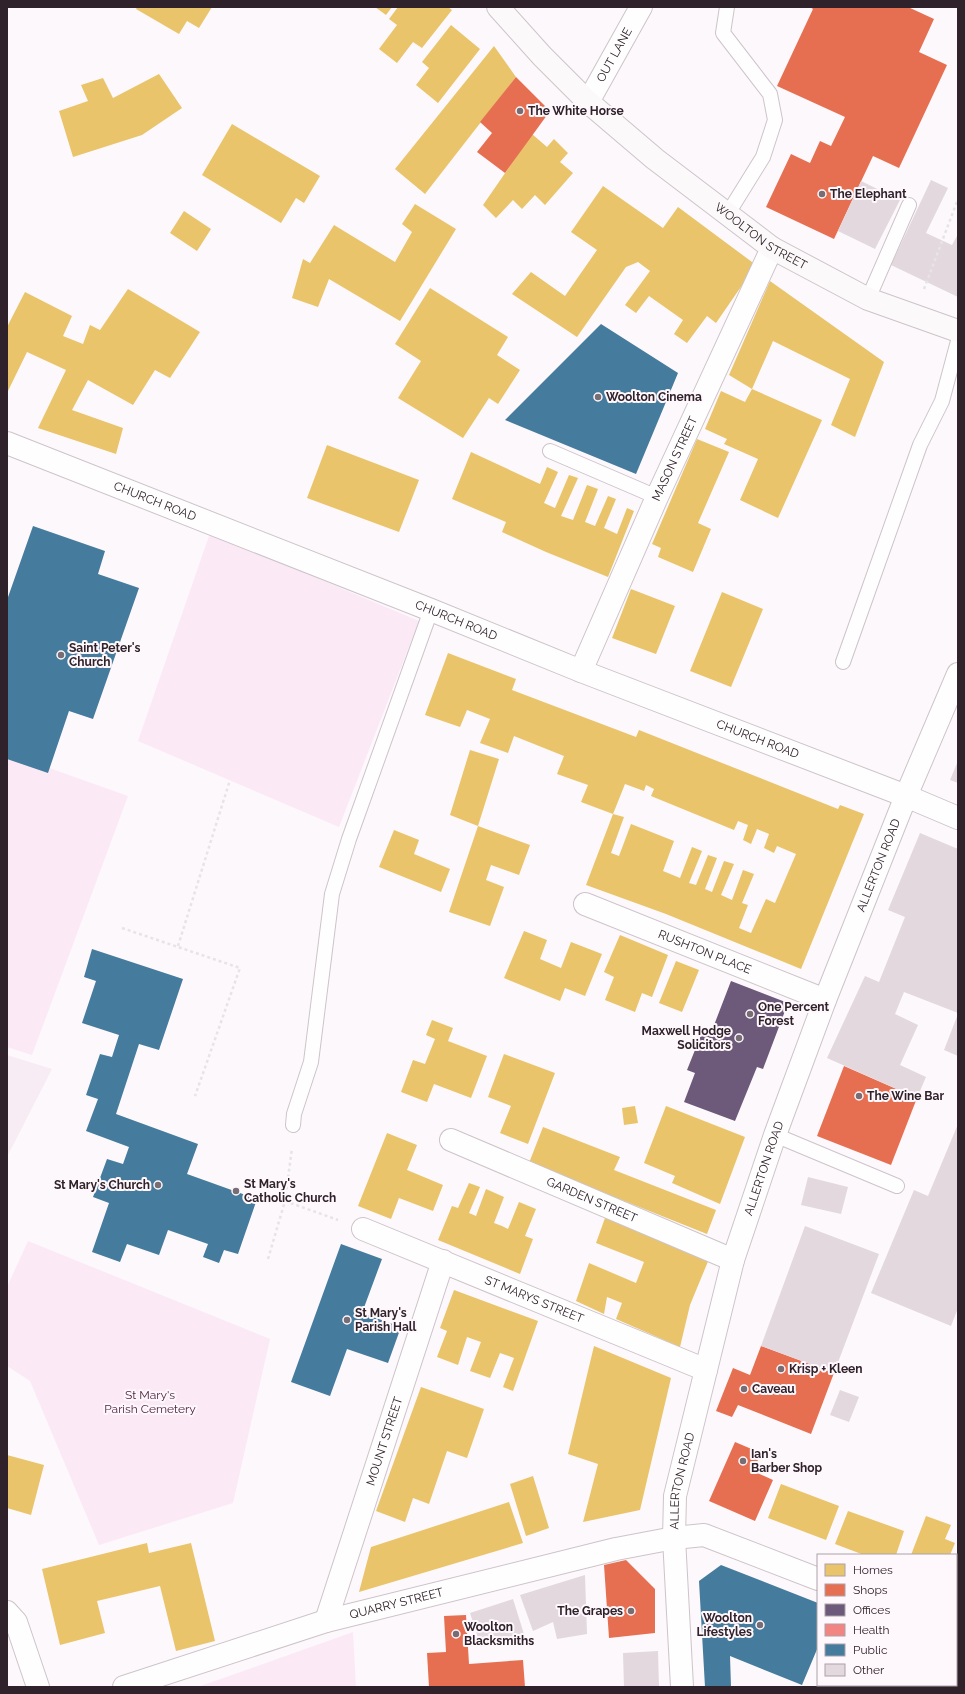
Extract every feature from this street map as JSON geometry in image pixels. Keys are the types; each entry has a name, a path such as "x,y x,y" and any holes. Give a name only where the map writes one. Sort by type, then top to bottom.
{"main road":[{"name":"WOOLTON STREET","path":"498,7 542,56 588,102 655,159 772,248 868,299 958,331"}],"street":[{"name":"OUT LANE","path":"588,102 641,7"},
{"name":"MASON STREET","path":"581,671 657,497 772,248"},
{"name":"CHURCH ROAD","path":"7,443 432,610 581,671 906,796 958,818"},
{"name":"ALLERTON ROAD","path":"682,1687 674,1538 675,1496 733,1260 775,1134 825,1000 906,796 958,674"},
{"name":"RUSHTON PLACE","path":"584,904 825,1000"},
{"name":"GARDEN STREET","path":"451,1140 733,1260"},
{"name":"ST MARYS STREET","path":"363,1229 706,1370"},
{"name":"MOUNT STREET","path":"326,1621 443,1261"},
{"name":"QUARRY STREET","path":"124,1687 326,1621 616,1549 674,1538 704,1535 817,1579"},
{"path":"7,1612 16,1622 38,1687"}],"lane":[{"path":"727,7 724,33 770,94 775,120 763,157 727,215"},
{"path":"868,299 910,204"},
{"path":"843,662 920,446 942,401 958,341"},
{"path":"550,451 657,497"},
{"path":"293,1125 294,1114 311,1062 332,894 349,839 432,610"},
{"path":"775,1134 897,1186"}],"path":[{"path":"914,315 958,199"},
{"path":"178,946 230,780"},
{"path":"122,928 240,968 194,1096"},
{"path":"268,1259 285,1201 292,1146 293,1125"},
{"path":"285,1201 363,1229"}],"shaded area":[{"path":"7,1055 52,1069 7,1157"}],"green space":[{"path":"210,533 419,621 339,827 138,741"},
{"path":"7,753 128,796 32,1055 7,1047"},
{"name":"St Mary's Parish Cemetery","path":"28,1241 270,1339 233,1503 99,1545 30,1381 7,1366 7,1287"},
{"path":"353,1632 356,1687 198,1687"}],"building: Homes":[{"path":"137,7 212,7 199,28 187,21 179,34 136,9"},
{"path":"375,7 392,7 386,15"},
{"path":"398,7 448,7 452,10 422,48 413,42 397,63 379,49 397,25 389,19"},
{"path":"451,25 480,49 438,103 416,85 429,68 422,62"},
{"path":"494,46 516,77 425,194 395,169"},
{"path":"159,74 182,108 142,135 73,157 59,111 88,101 81,85 103,78 113,98"},
{"path":"232,124 320,176 304,203 296,198 281,223 202,175"},
{"path":"532,134 547,147 554,139 568,153 560,162 573,173 545,205 535,195 522,209 513,200 496,218 483,205"},
{"path":"603,186 663,228 678,207 756,265 716,323 707,316 687,343 674,334 683,320 649,296 636,313 625,305 650,271 638,262 626,267 577,337 512,294 531,272 565,296 597,250 571,232"},
{"path":"415,204 456,229 400,321 329,279 318,307 292,298 303,259 310,263 334,225 395,262 412,232 402,224"},
{"path":"184,211 211,229 197,251 170,233"},
{"path":"770,281 884,362 855,437 831,425 850,379 773,341 752,389 729,375"},
{"path":"430,288 508,337 497,355 520,370 498,404 489,398 463,438 398,398 421,361 395,344"},
{"path":"128,289 200,332 170,378 155,370 133,405 88,380 72,410 123,428 116,454 38,428 66,370 27,352 7,393 7,327 25,292 72,316 63,336 83,344 90,325 100,330"},
{"path":"752,389 822,420 778,518 740,500 758,459 724,444 727,439 705,429 721,391 745,402"},
{"path":"697,439 729,452 698,523 711,529 693,572 658,557 661,548 652,544"},
{"path":"327,445 419,480 399,532 307,498"},
{"path":"471,452 540,484 547,467 558,472 544,503 555,508 569,475 578,478 561,516 573,520 587,485 598,489 585,522 595,526 608,496 616,499 604,528 617,534 627,508 634,511 608,577 546,552 502,532 506,522 452,499"},
{"path":"631,589 675,606 656,654 612,638"},
{"path":"722,592 763,609 731,687 690,671"},
{"path":"448,653 516,679 512,690 636,737 639,730 838,809 840,805 864,814 801,969 666,914 586,885 613,814 581,802 588,785 557,774 564,756 514,736 508,753 480,743 490,719 467,710 460,727 425,715","holes":["625,784 644,791 646,785 654,789 651,796 734,830 738,821 748,825 743,840 751,844 757,829 769,834 764,848 774,853 777,846 796,854 775,903 766,899 751,933 739,928 748,905 742,903 754,874 743,870 732,900 721,895 734,864 724,861 712,892 705,889 717,858 708,855 696,885 689,883 702,851 692,847 680,878 663,871 674,841 631,824 619,856 611,853 624,817 613,814"]},
{"path":"470,750 499,759 478,826 450,815"},
{"path":"478,826 530,845 519,875 491,865 486,880 504,887 490,926 449,912"},
{"path":"394,830 419,840 414,854 450,869 441,892 379,867"},
{"path":"524,931 547,940 540,959 561,968 571,942 602,954 585,996 565,988 560,1001 504,978"},
{"path":"620,935 668,955 652,997 642,993 635,1012 605,1000 614,977 604,972"},
{"path":"676,961 699,970 682,1012 659,1003"},
{"path":"432,1020 453,1028 448,1041 487,1056 471,1098 434,1084 427,1102 401,1092 413,1060 425,1064 435,1039 426,1035"},
{"path":"504,1054 555,1073 528,1144 500,1133 511,1106 488,1097"},
{"path":"635,1106 638,1123 624,1125 622,1108"},
{"path":"666,1106 745,1137 720,1204 672,1183 675,1176 644,1163"},
{"path":"543,1127 620,1157 614,1170 716,1210 707,1234 529,1163"},
{"path":"387,1133 417,1145 407,1170 443,1185 433,1211 399,1198 391,1219 358,1206"},
{"path":"469,1183 480,1187 469,1213 476,1216 486,1189 504,1197 494,1223 508,1229 519,1202 536,1209 525,1236 533,1239 520,1274 438,1240 452,1206 458,1208"},
{"path":"605,1218 709,1259 690,1305 680,1347 616,1319 622,1303 607,1297 604,1314 576,1301 589,1263 636,1283 644,1262 596,1243"},
{"path":"454,1290 538,1321 513,1391 503,1387 514,1358 500,1353 490,1378 470,1371 481,1342 467,1337 458,1365 437,1357 447,1331 440,1328"},
{"path":"594,1346 671,1378 640,1510 583,1522 598,1464 568,1454"},
{"path":"421,1387 484,1409 467,1458 447,1451 429,1504 413,1498 405,1522 376,1511"},
{"path":"7,1455 44,1465 31,1515 7,1508"},
{"path":"533,1476 549,1528 526,1536 510,1484"},
{"path":"781,1484 839,1506 826,1540 768,1518"},
{"path":"509,1502 523,1543 359,1592 371,1547"},
{"path":"848,1511 904,1531 896,1554 861,1554 835,1544"},
{"path":"926,1516 951,1525 945,1539 955,1543 950,1554 911,1554"},
{"path":"147,1543 149,1553 191,1543 215,1641 176,1651 160,1586 97,1601 105,1633 60,1645 42,1569"}],"building: Shops":[{"path":"810,7 908,7 934,19 919,52 947,65 899,168 873,156 834,239 766,207 791,154 810,163 820,141 831,146 845,117 777,86 813,9"},
{"path":"516,77 550,111 505,173 477,152 492,133 480,122"},
{"path":"844,1066 917,1098 891,1165 817,1136"},
{"path":"761,1346 834,1373 811,1434 738,1405 732,1417 716,1411 733,1368 750,1375"},
{"path":"735,1442 761,1453 753,1471 773,1480 755,1521 709,1501"},
{"name":"The Grapes","path":"626,1560 655,1589 655,1633 609,1638 604,1565"},
{"name":"Woolton Blacksmiths","path":"466,1615 469,1664 523,1660 525,1687 429,1687 427,1653 446,1652 444,1616"}],"building: Offices":[{"path":"731,981 788,1003 763,1069 757,1067 735,1121 684,1102 695,1073 687,1070 703,1030 711,1033"}],"building: Health":[{"path":"822,1686 866,1686 865,1687"},
{"path":"954,1686 957,1687 879,1687"}],"building: Public":[{"name":"Woolton Cinema","path":"601,324 678,373 636,474 505,420"},
{"name":"Saint Peter's Church","path":"33,526 105,551 98,574 139,588 93,719 69,711 48,773 7,759 7,600"},
{"name":"St Mary's Church","path":"92,949 183,979 159,1050 139,1044 116,1114 198,1144 187,1174 257,1199 238,1254 224,1250 219,1263 203,1257 208,1244 168,1230 159,1255 127,1244 120,1262 92,1252 109,1203 93,1197 107,1159 123,1164 129,1147 86,1131 98,1099 86,1095 100,1054 112,1057 119,1035 82,1023 96,981 84,977"},
{"name":"St Mary's Parish Hall","path":"341,1244 382,1259 362,1313 401,1327 388,1363 347,1349 330,1396 291,1382"},
{"name":"Woolton Lifestyles","path":"721,1565 817,1603 817,1649 802,1685 730,1656 731,1687 705,1687 699,1581"}],"building: Other":[{"path":"931,180 948,188 926,233 952,245 958,234 958,297 891,265"},
{"path":"861,181 900,200 875,249 838,231"},
{"path":"958,761 958,783 950,780"},
{"path":"920,833 958,849 958,1013 904,992 895,1014 918,1025 900,1065 926,1077 917,1098 827,1058 865,976 879,982 905,917 888,910"},
{"path":"958,1014 958,1056 944,1050"},
{"path":"958,1124 958,1308 951,1326 871,1293 914,1190 928,1196"},
{"path":"808,1177 848,1187 841,1214 801,1205"},
{"path":"805,1226 879,1254 834,1373 761,1346"},
{"path":"840,1390 859,1397 849,1422 830,1415"},
{"path":"585,1575 587,1634 557,1639 553,1622 533,1631 520,1595"},
{"path":"513,1599 524,1634 481,1647 470,1613"},
{"path":"658,1651 659,1687 624,1687 623,1653"}],"place":[{"name":"The White Horse","path":"520,111"},
{"name":"The Elephant","path":"822,194"},
{"name":"Woolton Cinema","path":"598,397"},
{"name":"Saint Peter's Church","path":"61,655"},
{"name":"One Percent Forest","path":"750,1014"},
{"name":"Maxwell Hodge Solicitors","path":"739,1038"},
{"name":"The Wine Bar","path":"859,1096"},
{"name":"St Mary's Church","path":"158,1185"},
{"name":"St Mary's Catholic Church","path":"236,1191"},
{"name":"St Mary's Parish Hall","path":"347,1320"},
{"name":"Krisp + Kleen","path":"781,1369"},
{"name":"Caveau","path":"744,1389"},
{"name":"Ian's Barber Shop","path":"743,1461"},
{"name":"The Grapes","path":"631,1611"},
{"name":"Woolton Lifestyles","path":"760,1625"},
{"name":"Woolton Blacksmiths","path":"456,1634"}]}
